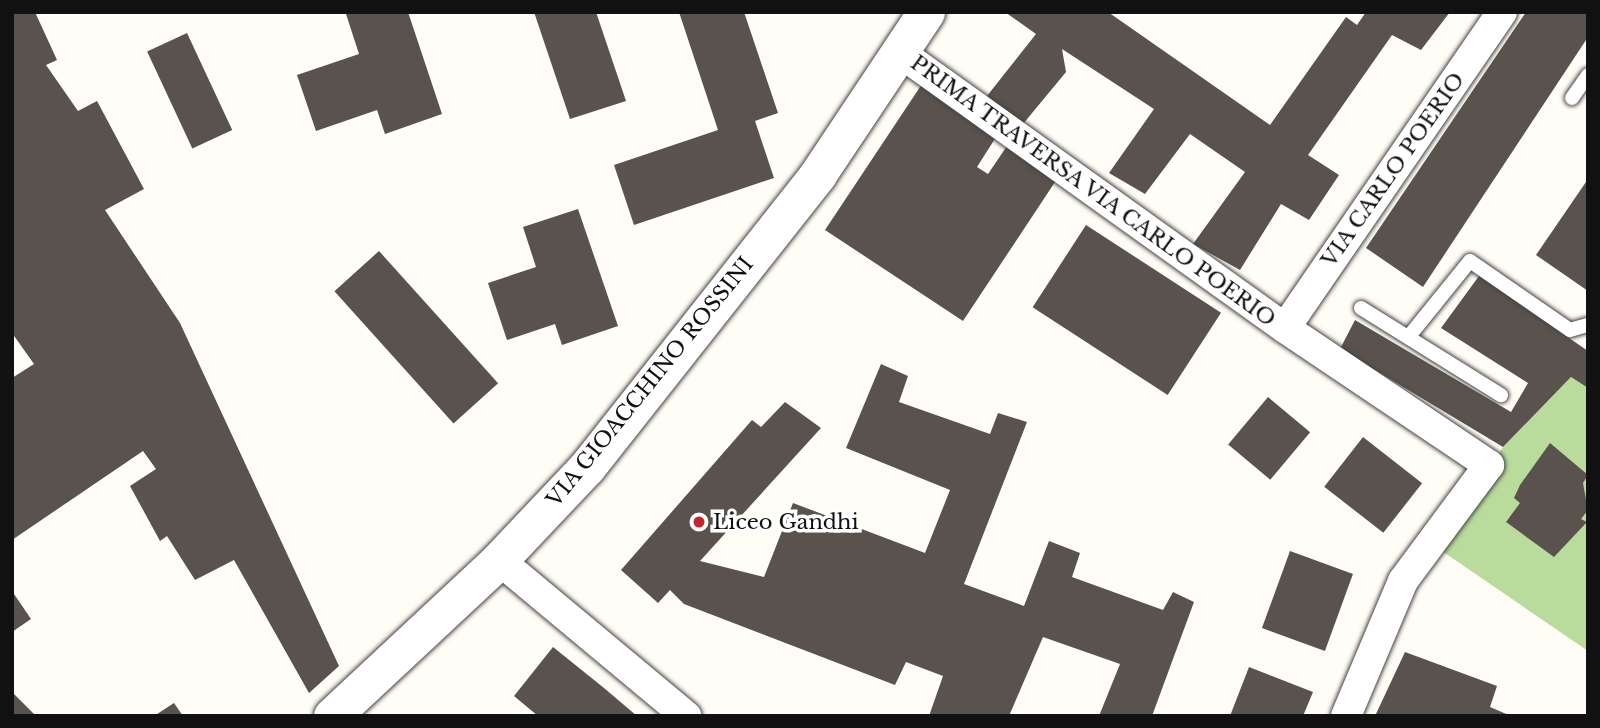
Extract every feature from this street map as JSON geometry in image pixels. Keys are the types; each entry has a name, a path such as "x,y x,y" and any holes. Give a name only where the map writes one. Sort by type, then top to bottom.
{"street":[{"name":"VIA GIOACCHINO ROSSINI","path":"332,716 499,560 587,467 818,174 902,54 926,12"},
{"name":"VIA CARLO POERIO","path":"1285,328 1502,12"},
{"name":"PRIMA TRAVERSA VIA CARLO POERIO","path":"902,54 1285,328 1489,465 1402,581 1346,716"},
{"path":"499,560 686,716"}],"lane":[{"path":"1572,98 1588,75"},
{"path":"1410,335 1469,261 1570,330 1588,325"},
{"path":"1361,308 1410,335 1501,395"}],"green space":[{"path":"1571,377 1588,388 1588,651 1439,549 1503,447"}],"building":[{"path":"12,12 35,12 57,60 46,65 78,111 97,101 144,189 105,210 180,323 339,666 309,693 234,560 195,580 167,536 160,541 130,486 156,469 143,451 12,540 12,378 34,364 12,333"},
{"path":"408,12 442,114 385,134 377,110 316,131 297,75 359,54 346,14"},
{"path":"534,12 596,12 626,101 570,119"},
{"path":"679,12 744,12 778,113 755,121 774,178 634,225 614,165 718,130"},
{"path":"1005,12 1108,12 1270,125 1346,17 1357,25 1366,12 1450,12 1421,50 1392,35 1308,155 1339,175 1309,220 1281,204 1240,270 1193,244 1245,172 1190,134 1145,194 1109,173 1154,109 1062,49 1066,72 1023,124 987,96 1036,34"},
{"path":"1526,12 1588,12 1588,37 1423,287 1366,248"},
{"path":"187,33 232,130 192,149 147,52"},
{"path":"922,84 998,134 977,167 988,174 1007,146 1057,179 963,321 825,230"},
{"path":"1588,179 1588,291 1536,255"},
{"path":"578,209 618,326 562,345 555,324 507,340 488,283 536,267 523,227"},
{"path":"1086,225 1221,313 1168,395 1033,307"},
{"path":"379,251 498,383 454,423 334,291"},
{"path":"1479,276 1588,351 1588,388 1571,377 1503,447 1340,349 1355,320 1511,412 1528,383 1441,328"},
{"name":"Liceo Gandhi","path":"881,364 908,376 899,402 990,434 998,413 1027,422 964,584 1024,606 1049,541 1080,553 1072,577 1163,610 1173,592 1194,602 1152,716 1099,716 1120,664 1043,637 1009,716 929,716 943,676 906,662 895,685 684,604 670,590 658,603 621,570 752,420 761,427 785,402 821,428 700,561 764,577 793,503 925,553 950,490 846,448"},
{"path":"1268,397 1310,432 1270,480 1228,444"},
{"path":"1363,437 1422,483 1383,533 1324,487"},
{"path":"1550,443 1588,475 1583,483 1588,510 1581,519 1587,522 1554,557 1506,522 1520,503 1514,498 1520,485"},
{"path":"1290,551 1353,574 1325,651 1262,628"},
{"path":"12,591 31,619 12,632"},
{"path":"553,647 637,716 538,716 514,696"},
{"path":"1405,652 1497,686 1490,707 1511,716 1375,716"},
{"path":"1249,667 1313,692 1303,716 1230,716"},
{"path":"12,692 36,716 12,716"},
{"path":"174,703 183,716 154,716"}],"place":[{"name":"Liceo Gandhi","path":"699,522"}]}
